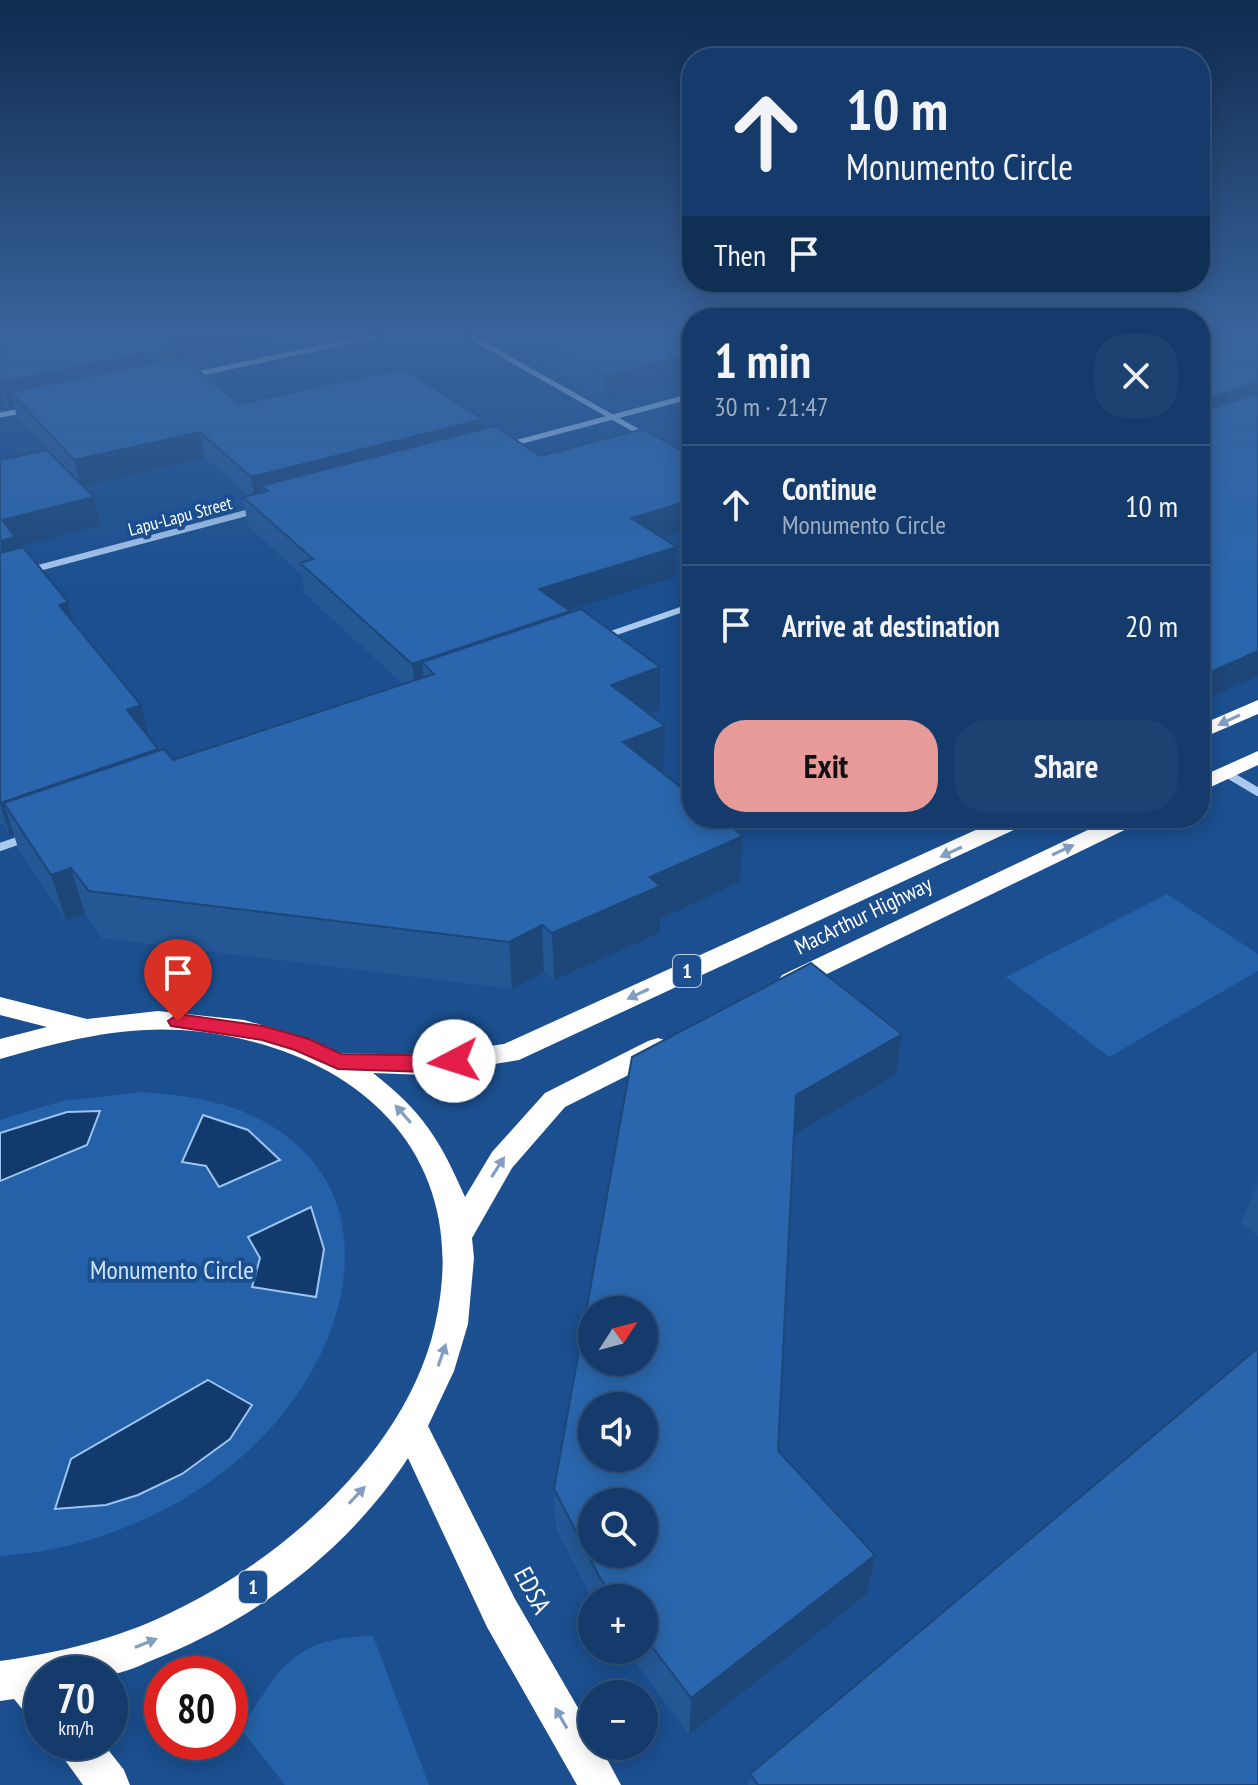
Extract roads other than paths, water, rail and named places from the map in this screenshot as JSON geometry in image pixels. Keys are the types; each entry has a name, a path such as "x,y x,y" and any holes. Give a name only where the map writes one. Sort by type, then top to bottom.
{"highway":[{"path":"1210,728 1258,706"},
{"path":"1210,780 1258,757"},
{"name":"MacArthur Highway","path":"338,1062 426,1065 509,1053 999,828"},
{"name":"MacArthur Highway","path":"772,990 1110,828"},
{"path":"0,1006 87,1027"},
{"name":"1","path":"0,1049 87,1027 148,1022 221,1025 302,1045 375,1085 406,1115 430,1150 448,1190 458,1234 459,1279 452,1326 435,1375 410,1425 376,1475 324,1531 259,1583 187,1626 112,1656"},
{"path":"458,1234 502,1160 555,1100 676,1039"},
{"name":"EDSA","path":"410,1425 501,1613 600,1785"},
{"path":"90,1760 109,1785"}],"street":[{"path":"505,445 603,419"},
{"path":"616,419 652,439"},
{"name":"Lapu-Lapu Street","path":"15,574 260,510"},
{"path":"602,638 682,610"},
{"path":"1226,773 1258,792"},
{"path":"0,847 30,836"}],"park label":[{"name":"Monumento Circle","path":"172,1269"}]}
